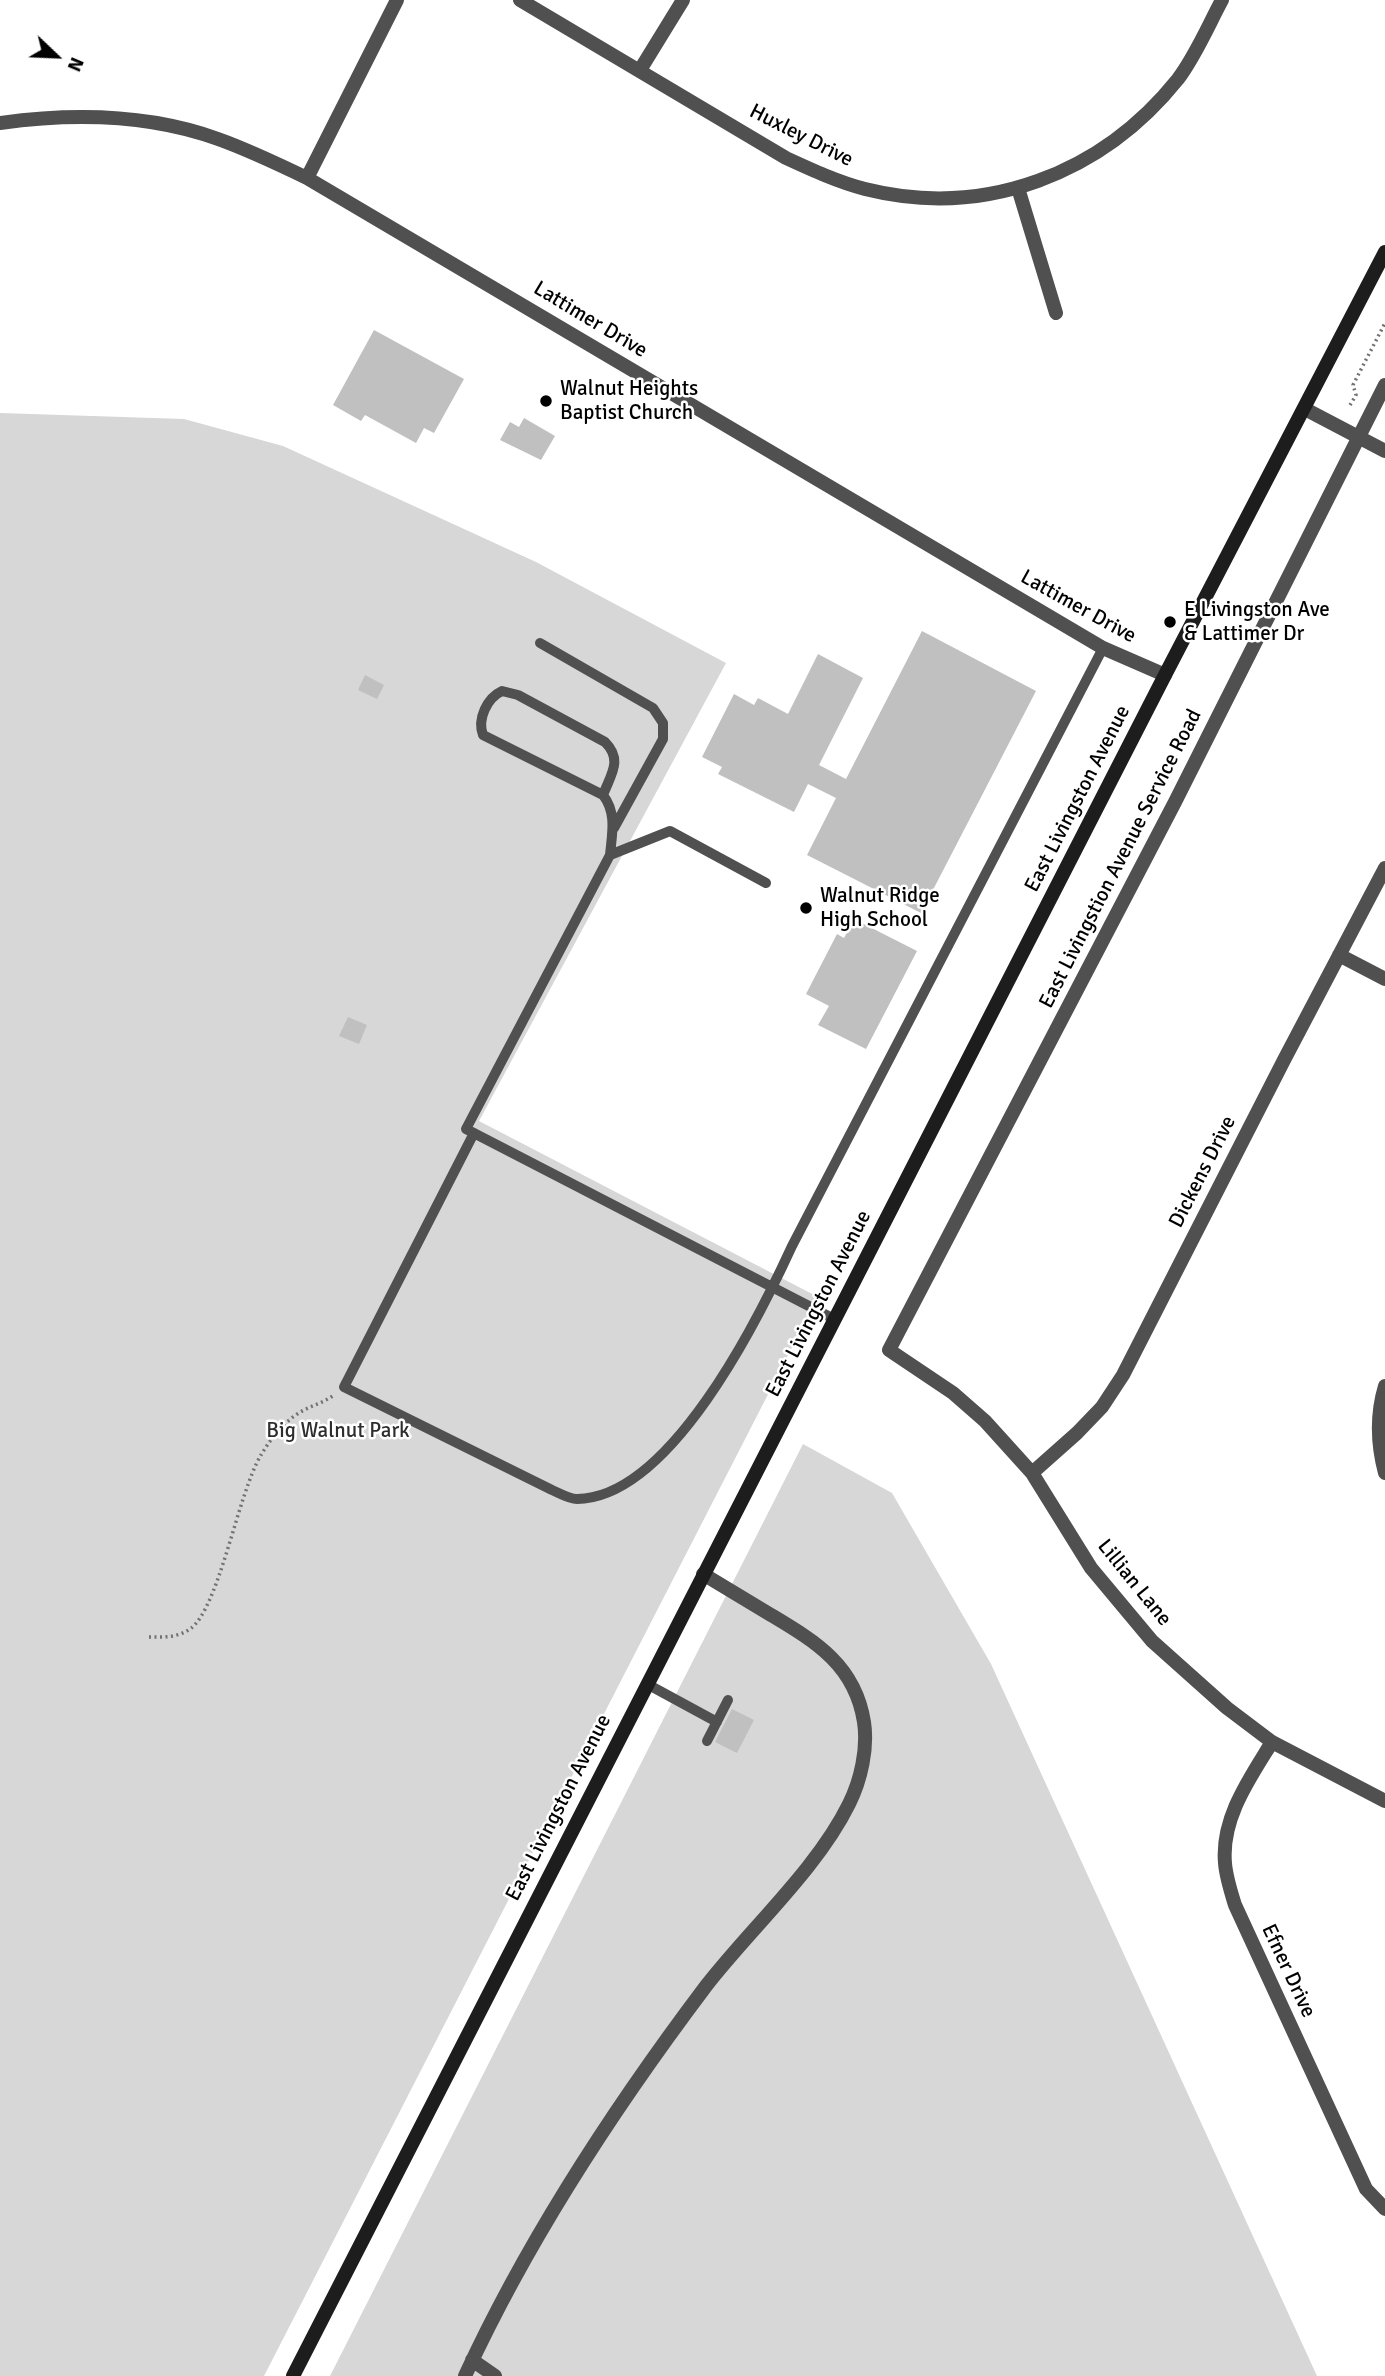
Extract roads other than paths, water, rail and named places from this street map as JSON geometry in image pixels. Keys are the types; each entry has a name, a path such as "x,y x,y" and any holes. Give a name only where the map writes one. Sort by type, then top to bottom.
{"main road":[{"name":"East Livingston Avenue","path":"293,2376 1165,675 1385,252"}],"street":[{"path":"307,178 397,0"},
{"name":"Huxley Drive","path":"520,0 786,158 847,184 899,196 944,198 991,195 1018,188 1058,174 1094,155 1138,120 1179,78 1222,0"},
{"path":"640,70 683,0"},
{"name":"Lattimer Drive","path":"0,123 62,116 160,123 218,138 307,178 1103,648 1165,675"},
{"path":"1018,188 1056,313"},
{"name":"East Livingstion Avenue Service Road","path":"889,1350 1169,814 1385,386"},
{"path":"1305,408 1385,451"},
{"name":"Dickens Drive","path":"1032,1473 1102,1407 1123,1375 1385,868"},
{"path":"1339,955 1385,979"},
{"name":"Lillian Lane","path":"889,1350 953,1393 985,1421 1032,1473 1091,1568 1152,1641 1227,1708 1272,1742 1385,1801"},
{"path":"1385,1386 1377,1429 1385,1473"},
{"path":"465,2376 517,2274 578,2169 708,1984 818,1852 849,1805 860,1775 864,1722 855,1692 844,1670 816,1641 703,1574"},
{"name":"Efner Drive","path":"1272,1742 1247,1782 1231,1817 1225,1842 1224,1863 1228,1883 1235,1905 1366,2189 1385,2209"},
{"path":"472,2360 495,2376"}],"lane":[{"path":"540,643 653,708 663,723 663,739 612,831"},
{"path":"474,1133 344,1387 574,1500 596,1496 622,1486 659,1457 705,1406 773,1287 1103,648"},
{"path":"603,795 615,762 614,751 605,742 518,695 502,691 493,695 483,714 480,727 483,735 603,795 610,804 613,817 610,855 466,1129 834,1319"},
{"path":"610,855 670,831 766,883"},
{"path":"647,1684 717,1721"},
{"path":"707,1741 728,1700"}],"place":[{"name":"Walnut Heights Baptist Church","path":"546,401"},
{"name":"E Livingston Ave & Lattimer Dr","path":"1170,622"},
{"name":"Walnut Ridge High School","path":"806,908"}],"park label":[{"name":"Big Walnut Park","path":"338,1431"}]}
